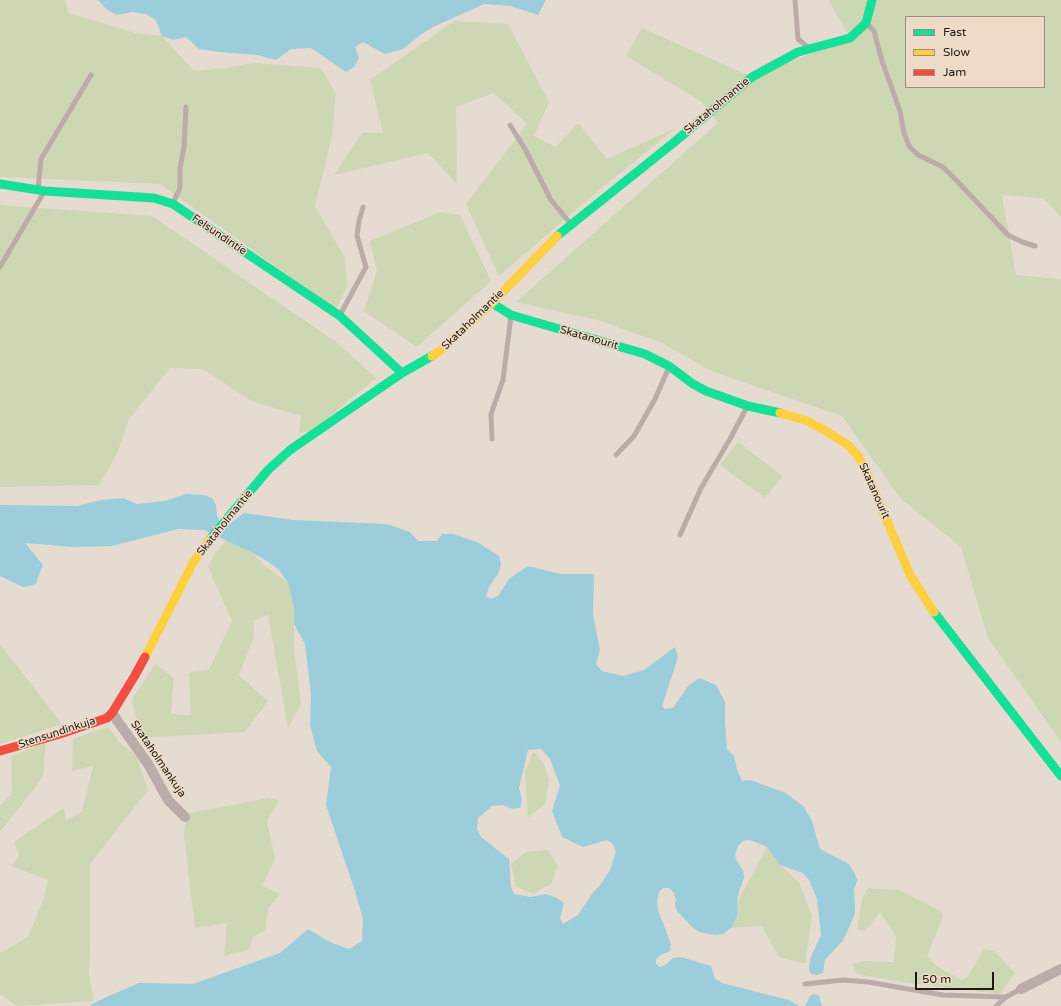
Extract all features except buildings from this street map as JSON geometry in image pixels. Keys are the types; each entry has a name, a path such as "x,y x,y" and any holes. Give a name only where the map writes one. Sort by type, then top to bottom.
{"street":[{"path":"866,23 872,0"},
{"name":"Skataholmantie","path":"112,713 134,677 194,561 235,508 268,470 290,450 402,374 440,351 492,303 560,232 672,144 752,77 798,52 850,38 866,23"},
{"name":"Felsundintie","path":"0,184 41,190 154,198 173,204 340,316 402,374"},
{"name":"Skatanourit","path":"492,303 511,316 645,354 669,366 693,384 706,391 748,406 805,420 848,445 858,456 865,469 910,575 930,606 1061,776"},
{"name":"Stensundinkuja","path":"0,751 60,734 108,718 112,713"},
{"name":"Skataholmankuja","path":"112,713 148,764 168,800 185,817"},
{"path":"1021,989 1061,969"}],"lane":[{"path":"795,0 798,39 810,49"},
{"path":"866,23 874,31 882,62 900,110 904,133 909,146 918,155 942,167 958,180 1008,235 1022,242 1035,246"},
{"path":"0,267 41,190 40,159 91,75"},
{"path":"173,204 180,188 180,168 184,147 186,106"},
{"path":"510,125 525,149 551,200 571,224"},
{"path":"340,316 366,267 357,236 363,207"},
{"path":"492,439 491,414 503,380 511,316"},
{"path":"616,455 634,436 655,399 669,366"},
{"path":"680,534 701,488 748,406"},
{"path":"804,984 844,980 868,982 943,995 1006,997"},
{"path":"996,1006 1006,997 1021,989"}],"green space":[{"path":"0,0 65,0 69,13 135,33 162,36 194,71 227,68 253,63 321,68 336,94 332,136 315,206 345,258 347,287 336,309 160,184 0,177"},
{"path":"828,0 1061,0 1061,217 1043,198 1002,195 1016,275 1061,279 1061,742 988,638 961,547 901,499 842,416 711,371 662,343 601,321 516,302 718,123 702,102 626,56 642,28 752,77 850,38"},
{"path":"454,21 508,24 549,102 534,136 556,147 578,123 607,159 676,128 592,196 499,276 466,204 527,124 494,93 456,107 457,184 428,153 334,175 362,133 383,133 370,80"},
{"path":"0,205 152,216 336,342 376,378 313,430 299,433 301,416 251,401 203,369 170,368 129,419 117,454 99,485 0,487"},
{"path":"440,212 460,215 491,281 417,347 364,311 377,271 370,241"},
{"path":"738,442 783,476 765,498 720,465"},
{"path":"227,540 253,553 265,566 288,583 294,609 294,648 301,705 288,728 268,615 254,620 253,639 239,675 268,701 245,732 141,738 132,700 155,664 174,678 171,714 191,715 189,673 209,670 232,621 208,567 216,552"},
{"path":"0,644 62,724 0,744"},
{"path":"108,727 119,742 137,757 148,790 90,864 89,975 94,1001 17,1006 0,994 0,953 28,937 44,898 48,880 11,866 19,855 14,842 64,808 66,821 82,811 93,766 72,771 73,739"},
{"path":"46,742 43,777 0,832 0,805 12,794 11,757"},
{"path":"533,751 544,764 549,781 545,804 528,818 525,773"},
{"path":"268,798 279,800 267,821 275,859 262,886 280,894 268,909 265,930 253,937 249,950 224,956 227,923 195,928 184,835 186,814"},
{"path":"767,847 780,865 799,882 812,916 805,964 779,957 762,926 731,928 738,914 737,903"},
{"path":"548,850 558,866 551,884 533,894 516,886 511,864 526,852"},
{"path":"868,888 899,890 941,911 943,917 927,956 935,965 961,980 968,976 984,949 994,951 1015,973 1000,994 901,982 857,974 852,964 864,961 894,962 896,936 880,912 865,932 857,929 862,900"}],"water":[{"path":"98,0 546,0 538,15 511,6 484,4 433,27 403,49 385,54 363,42 355,47 359,58 354,67 346,72 311,48 291,49 276,60 258,55 199,49 186,37 174,40 162,36 156,20 146,14 132,12 117,15 106,9"},
{"path":"186,494 204,495 212,498 216,505 217,516 221,523 231,523 244,513 293,520 387,524 410,532 418,541 437,541 442,534 453,534 479,543 499,556 501,564 498,574 490,585 486,596 491,599 498,596 509,579 528,566 561,574 594,574 593,615 600,650 596,664 602,671 623,676 644,670 675,647 678,657 662,706 665,709 673,708 688,686 699,678 716,685 725,702 727,749 734,756 742,781 750,780 786,793 804,807 812,821 820,849 849,864 858,880 854,888 855,913 844,939 825,960 823,973 817,975 811,974 809,970 810,959 821,935 817,899 809,880 803,873 780,865 767,847 750,840 743,841 738,846 735,855 736,860 743,870 744,878 739,891 737,903 738,914 731,928 723,934 715,935 699,932 677,911 674,893 669,888 663,888 659,892 657,901 658,910 671,944 670,951 656,959 656,964 659,967 664,966 673,958 681,957 711,966 715,979 722,983 789,1000 799,1006 89,1006 139,983 193,984 280,953 308,929 330,942 349,949 362,941 363,919 326,805 331,767 317,751 310,725 311,694 305,644 294,624 294,609 288,583 279,570 253,553 204,530 178,529 112,546 74,547 25,543 43,565 35,585 23,587 0,576 0,505 78,506 101,500 123,498 137,504 165,501","holes":["541,749 550,759 560,785 552,811 562,837 583,847 607,840 613,844 616,852 610,870 601,884 591,895 578,915 563,924 560,918 564,903 557,898 546,894 531,897 514,894 511,887 509,859 481,837 477,829 478,818 492,806 503,805 512,809 520,808 522,800 519,788 528,750"]},
{"path":"814,994 819,996 822,1006 805,1006 810,996"}],"traffic: fast":[{"path":"557,236 672,144 752,77 798,52 850,38 866,23 872,0"},
{"path":"0,184 45,191 154,198 173,204 340,316 402,373"},
{"path":"492,303 511,315 645,354 669,366 693,384 706,391 748,406 780,413"},
{"path":"210,539 268,470 290,450 402,373 432,356"},
{"path":"934,612 1061,776"}],"traffic: slow":[{"path":"432,356 440,351 492,303 557,236"},
{"path":"780,413 805,420 824,430 848,445 858,456 865,469 910,575 934,612"},
{"path":"145,657 194,561 210,539"}],"traffic: jam":[{"path":"0,751 60,734 107,718 112,713 145,657"}]}
